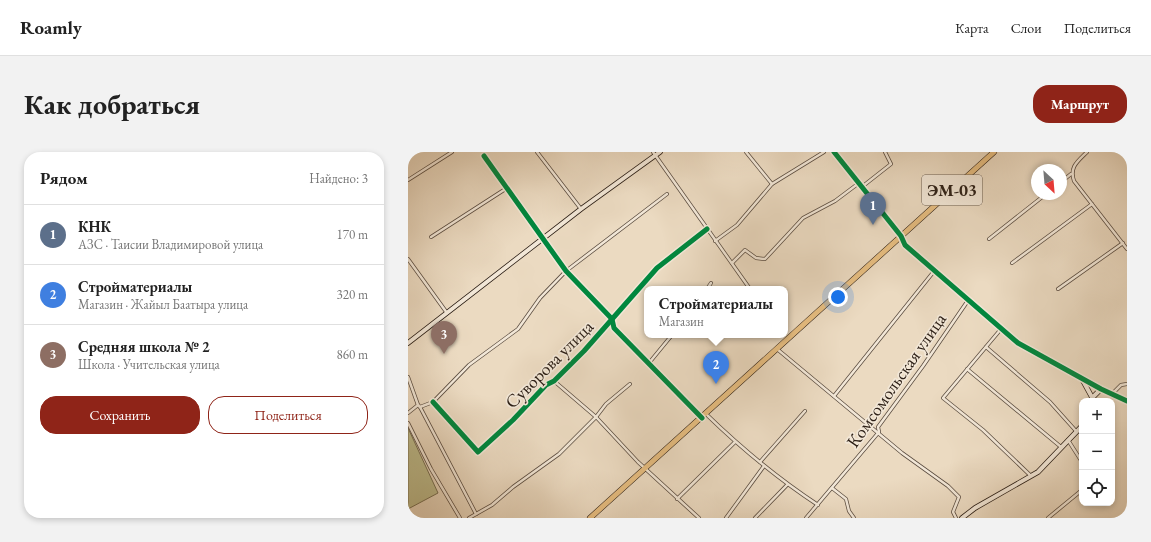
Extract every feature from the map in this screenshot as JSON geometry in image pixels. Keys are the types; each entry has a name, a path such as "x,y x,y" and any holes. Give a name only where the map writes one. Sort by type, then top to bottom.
{"highway":[{"name":"ЭМ-03","path":"788,335 994,152"},
{"name":"ЭМ-03","path":"590,518 644,468 704,416 777,348 785,338"}],"street":[{"path":"408,180 452,152"},
{"path":"408,343 581,209 654,154 660,152"},
{"path":"746,152 772,184"},
{"path":"715,240 737,225 772,184 824,152"},
{"path":"834,152 860,182 901,236 905,245 1018,343 1101,389 1127,401"},
{"path":"863,186 891,164 885,152"},
{"path":"1067,177 1071,174 1073,167 1088,152"},
{"path":"1123,152 1127,156"},
{"path":"539,153 581,209"},
{"path":"654,154 748,286"},
{"path":"484,156 566,271 612,319 614,328 704,416 788,485 818,505"},
{"path":"1071,174 1074,181 1127,249"},
{"path":"732,263 746,250 756,258 765,259 803,218 835,201 860,182"},
{"path":"431,237 507,188"},
{"path":"408,413 419,406 433,402 469,365 518,329 540,298 566,271 667,194"},
{"path":"989,239 1038,200"},
{"path":"1012,263 1092,204"},
{"name":"Суворова улица","path":"433,402 478,452 513,420 546,385 554,380 584,351 657,268 707,229"},
{"path":"1058,289 1122,243"},
{"path":"408,259 447,313"},
{"path":"834,396 935,270"},
{"name":"Комсомольская улица","path":"806,518 879,432 878,426 923,366 969,299"},
{"path":"1002,328 943,398 983,430 1030,476"},
{"path":"649,363 670,338"},
{"path":"986,347 1050,402 1076,431"},
{"path":"777,348 879,432 902,453 948,486 959,497 953,512 956,518"},
{"path":"967,369 1061,447"},
{"path":"408,377 419,406 476,514"},
{"path":"1082,378 1092,398"},
{"path":"554,380 596,417 644,468 699,518"},
{"path":"469,518 492,505 513,487 559,454 596,417 606,404 630,384"},
{"path":"1112,394 1121,385 1127,384"},
{"path":"1094,398 1101,389"},
{"path":"760,462 805,411"},
{"path":"408,423 431,469 460,518"},
{"path":"962,518 976,508 1038,472 1079,428"},
{"path":"1068,440 1079,457"},
{"path":"677,499 736,442"},
{"path":"726,518 764,466"},
{"path":"755,518 788,485"},
{"path":"832,488 846,499 849,511 854,518"},
{"path":"1048,518 1079,492"},
{"path":"692,518 695,515"}],"shaded area":[{"path":"408,428 438,493 408,509"}],"cycle path":[{"path":"834,152 901,236 905,245 1018,343 1101,389 1127,401"},
{"path":"484,156 566,271 612,319 614,328 702,418"},
{"path":"433,402 478,452 513,420 546,385 554,381 584,351 657,268 707,229"}],"place":[{"name":"КНК","path":"873,225"},
{"name":"Средняя школа № 2","path":"444,354"},
{"name":"Стройматериалы","path":"716,384"}]}
